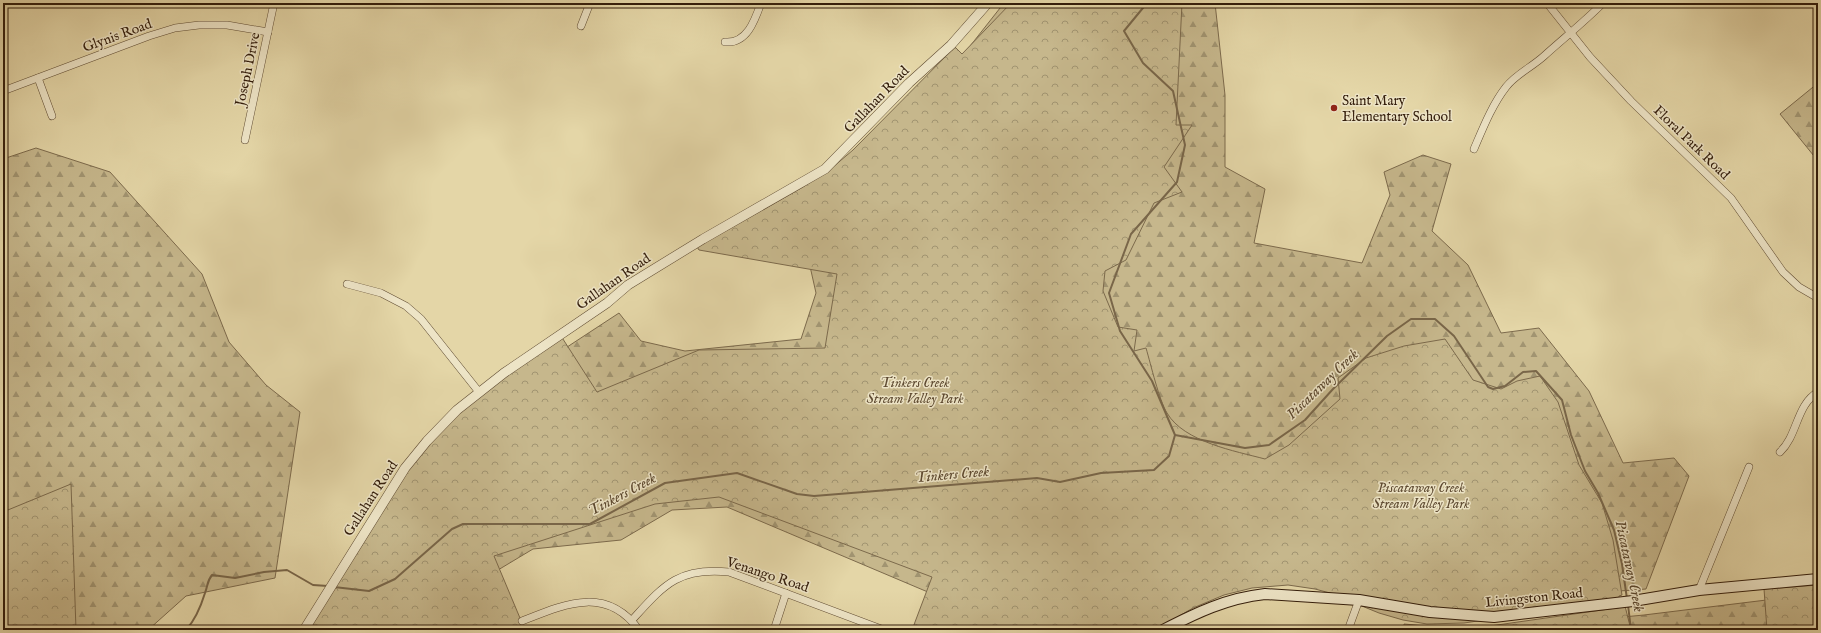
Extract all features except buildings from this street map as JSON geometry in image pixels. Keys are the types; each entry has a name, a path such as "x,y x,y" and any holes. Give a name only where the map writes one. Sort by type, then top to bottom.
{"main road":[{"name":"Livingston Road","path":"1163,630 1203,610 1249,596 1284,594 1359,600 1430,612 1494,618 1633,601 1699,590 1818,579"}],"street":[{"name":"Joseph Drive","path":"245,140 274,3"},
{"path":"581,26 590,3"},
{"path":"725,42 733,43 743,37 752,24 761,3"},
{"name":"Gallahan Road","path":"304,630 388,493 417,452 440,426 479,392 607,303 628,285 703,239 825,169 910,83 951,45 988,3"},
{"name":"Floral Park Road","path":"1547,3 1569,32 1632,101 1731,198 1783,272 1799,287 1818,298"},
{"path":"1474,150 1493,108 1505,88 1569,32 1576,29 1603,3"},
{"name":"Glynis Road","path":"3,91 149,36 175,28 199,25 228,25 268,32"},
{"path":"38,78 52,116"},
{"path":"347,284 381,293 406,306 421,319 479,392"},
{"path":"1780,452 1792,435 1804,406 1810,398 1818,392"},
{"path":"1699,590 1749,467"},
{"name":"Venango Road","path":"632,620 655,595 673,580 683,575 699,572 729,572 884,630"},
{"path":"774,630 786,593"},
{"path":"1348,630 1359,600"},
{"path":"522,621 554,608 584,601 598,602 627,615 639,630"}],"green space":[{"path":"1004,3 1215,3 1225,95 1225,167 1265,189 1254,243 1362,263 1390,195 1384,172 1423,155 1451,164 1432,231 1468,265 1501,333 1539,328 1589,391 1623,463 1674,458 1689,476 1646,589 1580,594 1275,576 942,598 727,507 672,510 621,540 533,549 498,570 321,630 500,391 619,313 641,341 685,351 801,339 816,293 807,253"},
{"path":"1011,3 1182,3 1176,125 1192,125 1164,167 1182,192 1154,203 1126,260 1105,271 1103,291 1118,327 1137,330 1134,351 1146,348 1161,400 1167,413 1175,423 1185,431 1211,444 1265,459 1289,445 1340,399 1338,378 1366,358 1404,346 1445,339 1473,380 1501,389 1517,381 1540,376 1558,402 1579,465 1602,503 1613,540 1622,595 1619,596 1619,600 1464,623 1427,624 1403,620 1379,613 1330,593 1288,585 1252,588 1224,595 1193,608 1155,630 912,630 932,577 719,497 655,504 494,556 525,630 304,630 422,449 462,407 561,336 597,392 699,350 825,348 837,274 699,250 697,247 803,187 833,167 853,150 955,47 962,54"},
{"path":"1818,83 1818,161 1780,114"},
{"path":"36,148 110,172 202,274 229,342 266,385 300,412 275,578 186,596 148,630 3,630 3,159"},
{"path":"71,484 76,630 3,630 3,512"},
{"path":"1818,585 1818,630 1767,630 1764,589"},
{"path":"1791,597 1818,630 1487,630 1644,615"},
{"path":"1625,606 1631,630 1462,630 1623,607"},
{"path":"1404,624 1470,630 1404,630"}],"waterway":[{"name":"Piscataway Creek","path":"1147,3 1124,31 1143,63 1173,91 1185,145 1177,182 1131,234 1109,293 1120,331 1152,381 1175,435"},
{"name":"Piscataway Creek","path":"1175,435 1245,448 1269,445 1305,420 1333,389 1387,336 1411,319 1435,319 1454,336 1488,387 1493,389 1505,386 1523,372 1536,371 1562,400 1571,435 1585,471 1598,493 1614,530 1622,564 1627,599"},
{"name":"Tinkers Creek","path":"334,587 369,591 395,579 452,529 463,524 590,524 665,483 737,473 797,494 814,496 1037,478 1060,482 1101,473 1154,470 1169,456 1175,435"},
{"name":"Tinkers Creek","path":"186,630 198,612 208,581 212,575 235,578 264,572 287,570 313,585 328,586"},
{"name":"Piscataway Creek","path":"1628,605 1631,630"}],"place":[{"name":"Saint Mary Elementary School","path":"1334,108"}],"park label":[{"name":"Tinkers Creek Stream Valley Park","path":"915,390"},
{"name":"Piscataway Creek Stream Valley Park","path":"1421,496"}]}
